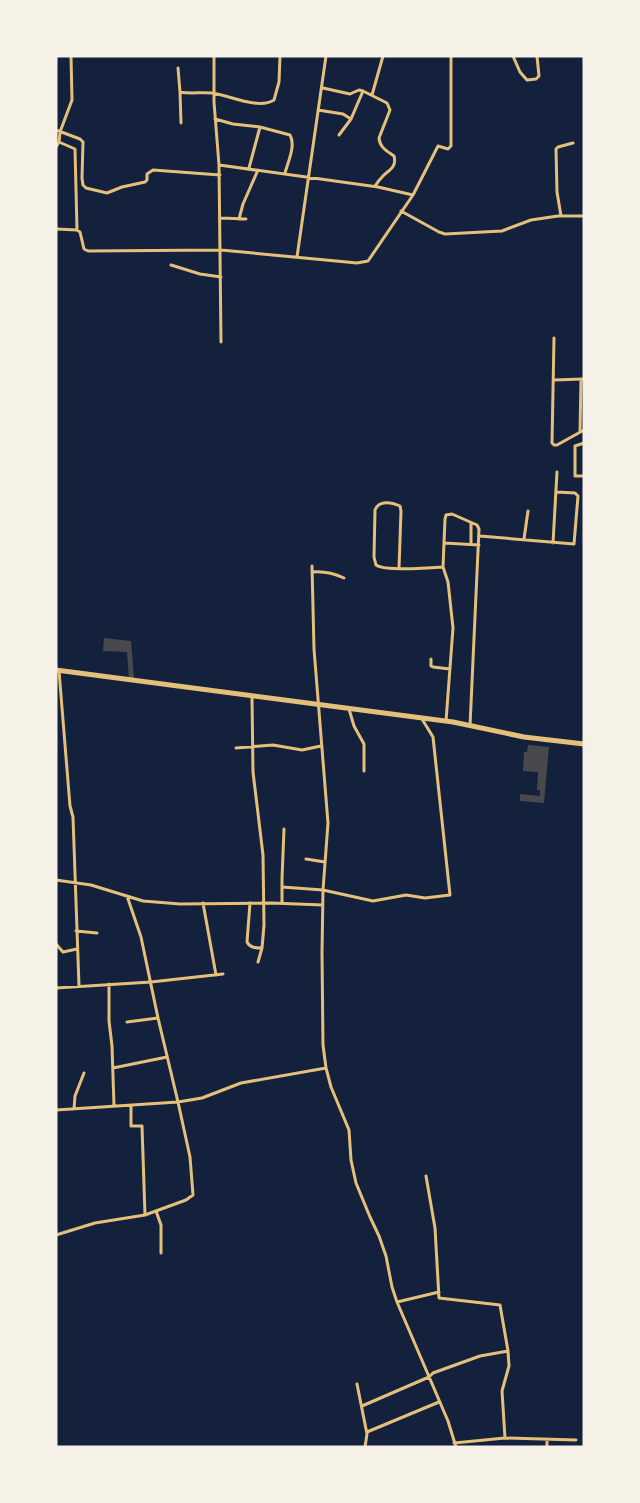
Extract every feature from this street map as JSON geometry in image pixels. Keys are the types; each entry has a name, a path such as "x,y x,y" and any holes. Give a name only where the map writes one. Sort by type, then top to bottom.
{"highway":[{"path":"58,671 349,708 446,722 524,737 584,744"}],"street":[{"path":"56,147 59,142 58,131 72,100 71,56"},
{"path":"214,56 215,120 220,164 221,342"},
{"path":"180,92 214,93 237,100 270,103 277,94 280,56"},
{"path":"298,257 326,56"},
{"path":"372,95 383,56"},
{"path":"59,142 75,149 77,230 80,232 84,249 221,250 357,263 368,261 413,195 438,146 448,149 450,146 451,56"},
{"path":"513,56 520,72 527,80 536,79 539,76 537,56"},
{"path":"178,68 181,123"},
{"path":"323,88 350,94 364,90 387,103 390,110 379,142 380,146 395,159 392,170 384,175 374,186"},
{"path":"339,135 351,119 364,90"},
{"path":"318,110 343,114 351,119"},
{"path":"215,120 260,127 290,135 292,138 285,173"},
{"path":"248,168 260,127"},
{"path":"58,131 80,139 83,142 82,178 83,185 86,188 111,192 147,180 147,174 153,170 220,175"},
{"path":"561,216 557,192 556,149 558,146 573,143"},
{"path":"220,164 374,186 413,195"},
{"path":"239,218 258,170"},
{"path":"401,211 445,234 502,231 531,220 561,216 584,216"},
{"path":"220,218 246,219"},
{"path":"56,229 77,230"},
{"path":"170,265 200,274 221,277"},
{"path":"553,380 582,379 582,431 557,445 552,443 553,380 554,338"},
{"path":"584,443 576,446 574,450 575,476 584,476"},
{"path":"553,543 557,472"},
{"path":"480,536 572,545 575,542 578,496 575,493 556,492"},
{"path":"399,568 402,511 400,506 396,504 381,503 377,505 375,510 374,557 379,567 399,568 443,567"},
{"path":"524,539 528,511"},
{"path":"446,722 453,628 448,582 443,567 446,515 452,514 477,526 480,536 470,726"},
{"path":"470,544 471,523"},
{"path":"444,543 479,545"},
{"path":"312,566 314,649 328,823 323,890 322,1000 324,1045 326,1068 331,1087 349,1130 351,1160 356,1183 386,1256 397,1302 448,1421 455,1445 505,1438 576,1440"},
{"path":"313,572 325,571 344,578"},
{"path":"431,659 431,666 450,668"},
{"path":"58,671 70,806 73,817 79,986"},
{"path":"252,696 253,772 263,855 264,903 262,948 258,962"},
{"path":"349,708 354,726 364,744 364,772"},
{"path":"282,886 323,890 373,900 406,895 425,898 450,895 433,741 422,719"},
{"path":"236,748 273,745 302,750 321,746"},
{"path":"282,903 284,829"},
{"path":"306,860 325,862"},
{"path":"56,880 91,885 143,900 180,904 282,903 323,905"},
{"path":"56,1235 95,1223 145,1215 186,1200 193,1195 190,1157 178,1102 141,937 127,896"},
{"path":"203,903 216,975"},
{"path":"250,903 246,942 251,946 262,948"},
{"path":"76,931 97,933"},
{"path":"56,944 63,952 77,949"},
{"path":"56,988 151,982 223,974"},
{"path":"109,984 109,1021 114,1106"},
{"path":"127,1022 158,1018"},
{"path":"113,1068 167,1057"},
{"path":"56,1110 178,1102 202,1098 241,1083 326,1068"},
{"path":"74,1109 75,1096 84,1073"},
{"path":"131,1106 131,1126 142,1126 145,1215"},
{"path":"426,1176 435,1228 440,1299 470,1300 474,1303 500,1305 509,1366 502,1391 505,1438"},
{"path":"156,1211 161,1225 161,1253"},
{"path":"397,1302 439,1292"},
{"path":"362,1406 429,1377 433,1373 480,1356 508,1351"},
{"path":"357,1384 368,1439 365,1447"},
{"path":"367,1432 439,1402"},
{"path":"547,1439 547,1447"}],"building":[{"path":"104,638 131,641 134,679 129,679 127,652 103,651"},
{"path":"528,745 549,747 544,803 520,801 520,794 540,796 540,790 537,790 538,772 523,771 524,752 527,752"}]}
